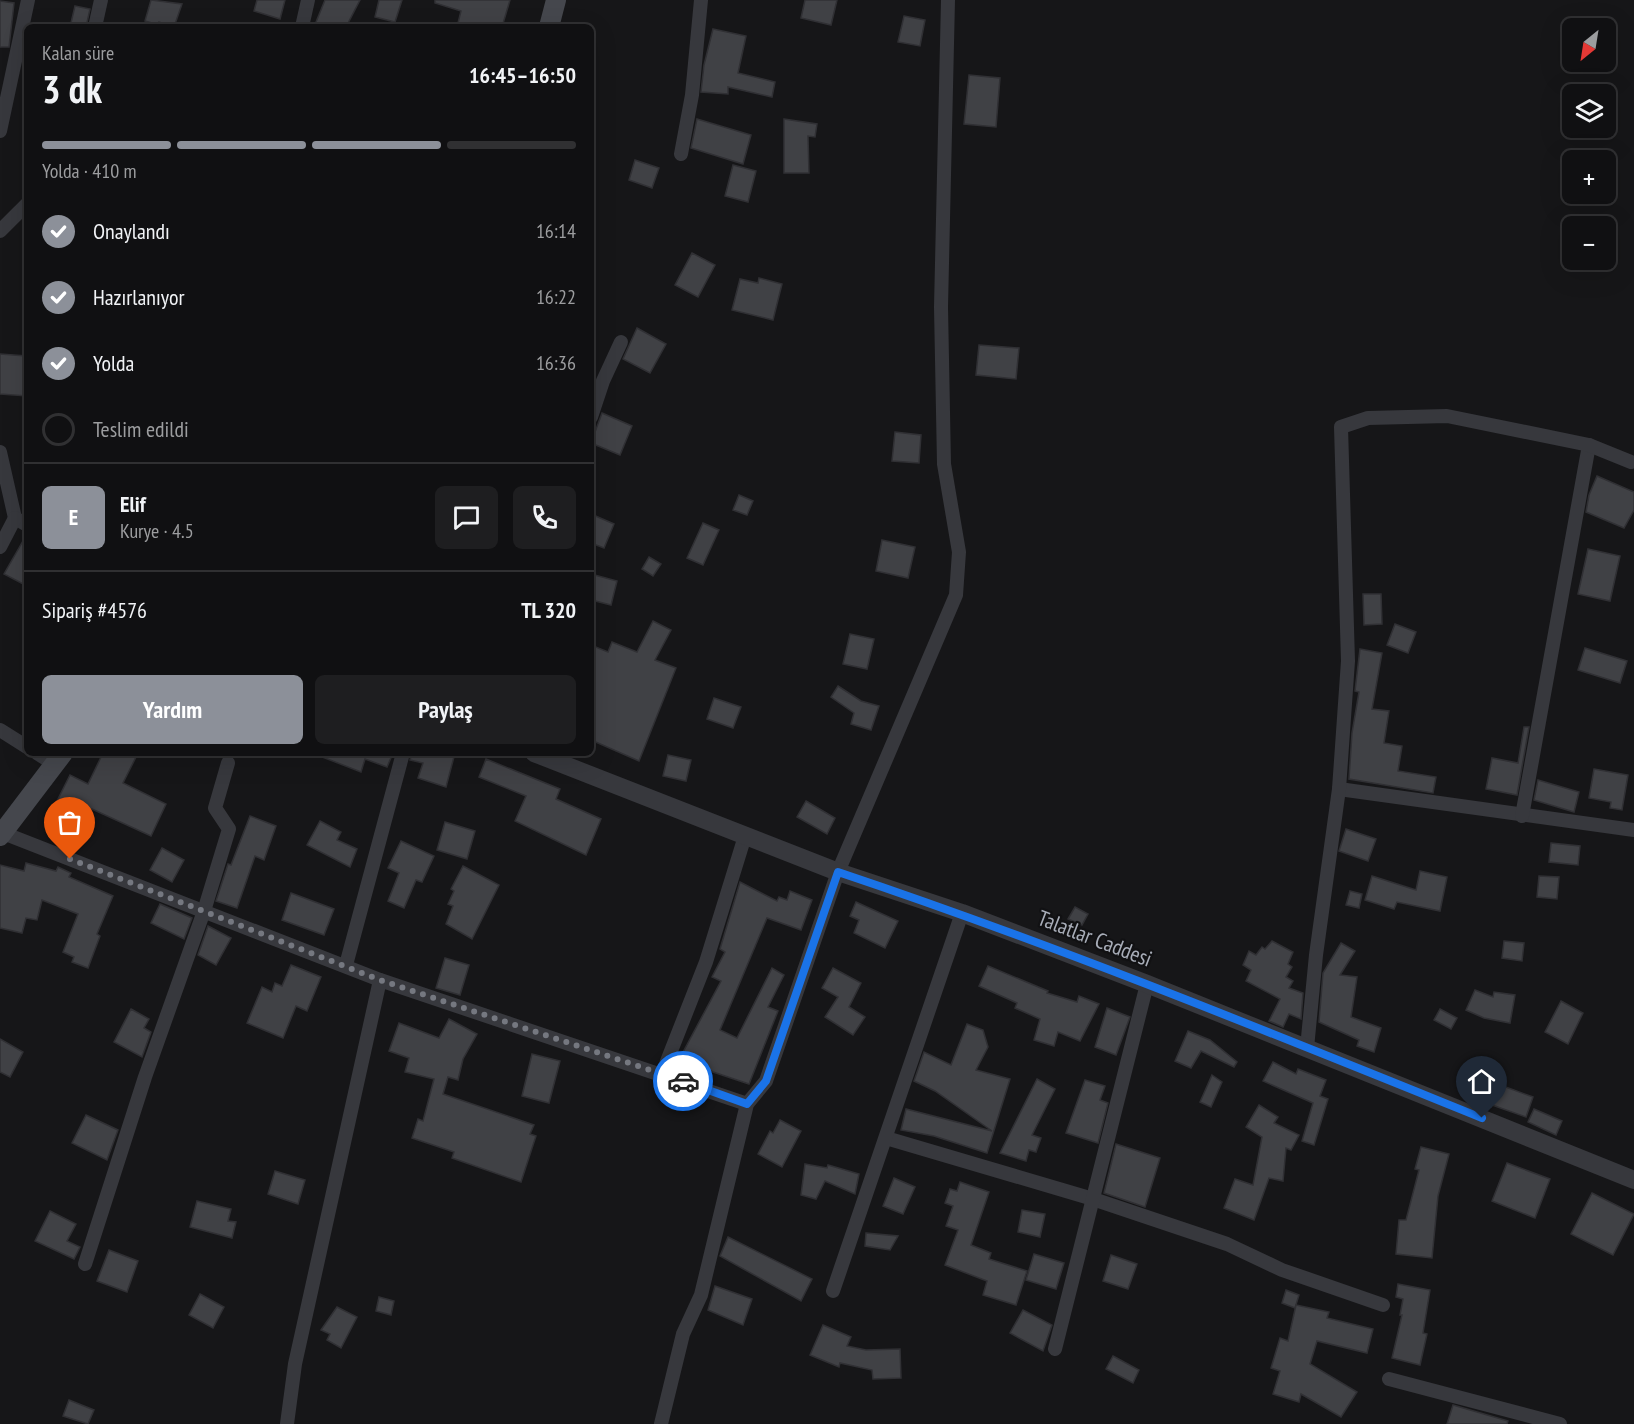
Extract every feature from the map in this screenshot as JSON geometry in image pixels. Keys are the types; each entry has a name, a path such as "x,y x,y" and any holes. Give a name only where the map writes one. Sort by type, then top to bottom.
{"main road":[{"path":"550,24 556,0"},
{"path":"2,834 58,758"}],"street":[{"path":"0,131 28,0"},
{"path":"96,24 101,0"},
{"path":"303,24 308,0"},
{"path":"681,154 692,95 701,0"},
{"path":"661,1424 683,1334 701,1295 747,1104 766,1081 838,872 956,595 959,552 944,464 941,307 948,0"},
{"path":"0,231 24,207"},
{"path":"594,408 603,381 621,342"},
{"path":"1307,1048 1339,789 1348,661 1341,427 1368,418 1447,416 1589,445 1631,462"},
{"path":"1522,816 1589,445"},
{"path":"0,452 8,523 0,548"},
{"path":"8,523 24,525"},
{"path":"0,730 24,745"},
{"path":"346,965 402,756"},
{"name":"Talatlar Caddesi","path":"542,756 838,872 962,914 1147,984 1634,1180"},
{"path":"85,1264 145,1077 204,911 229,829 215,808 228,762"},
{"path":"1339,789 1634,830"},
{"path":"2,834 380,980 747,1104"},
{"path":"663,1074 706,962 745,836"},
{"path":"833,1291 962,914"},
{"path":"287,1424 295,1364 380,980"},
{"path":"1055,1349 1147,984"},
{"path":"885,1138 1093,1199 1227,1244 1282,1270 1383,1305"},
{"path":"1389,1379 1560,1424"}],"building":[{"path":"151,0 182,4 175,24 159,22 156,24 145,21"},
{"path":"257,0 285,0 280,19 254,11"},
{"path":"325,0 360,0 348,24 315,24"},
{"path":"379,0 402,0 395,22 375,17"},
{"path":"435,0 510,0 503,24 458,24 461,11 435,3"},
{"path":"805,0 837,0 831,25 801,18"},
{"path":"0,1 14,3 9,47 0,47"},
{"path":"75,6 90,9 87,24 71,24"},
{"path":"904,16 925,20 920,46 898,42"},
{"path":"713,29 746,36 738,73 775,82 772,97 728,87 728,94 701,92 704,65"},
{"path":"969,75 1000,78 996,127 964,124"},
{"path":"697,119 751,135 743,164 691,148"},
{"path":"784,119 817,124 815,137 808,136 809,173 784,173"},
{"path":"635,160 659,168 652,188 629,180"},
{"path":"733,165 756,171 748,202 725,196"},
{"path":"692,253 715,265 698,297 675,285"},
{"path":"759,278 782,284 773,320 732,310 740,279 758,283"},
{"path":"637,328 666,344 650,373 623,359"},
{"path":"979,345 1019,348 1016,379 976,375"},
{"path":"0,354 24,356 24,396 0,394"},
{"path":"602,413 632,426 620,455 594,444 594,435"},
{"path":"895,432 921,435 919,463 892,461"},
{"path":"1597,476 1634,492 1634,510 1624,528 1586,512 1589,495"},
{"path":"739,495 753,501 747,515 733,510"},
{"path":"594,515 614,524 604,548 594,544"},
{"path":"703,523 719,530 703,565 687,558"},
{"path":"24,539 24,584 4,574"},
{"path":"882,540 915,547 908,578 876,571"},
{"path":"1588,549 1620,556 1610,601 1578,594"},
{"path":"649,557 661,564 653,576 642,569"},
{"path":"594,575 617,581 611,605 594,601"},
{"path":"1363,594 1381,594 1382,624 1364,625"},
{"path":"653,621 671,630 655,660 676,668 639,761 594,741 594,646 608,652 612,642 637,652"},
{"path":"1395,624 1416,632 1408,653 1387,645"},
{"path":"850,634 874,639 867,669 843,664"},
{"path":"1585,648 1627,661 1620,683 1578,670"},
{"path":"1360,649 1382,653 1372,709 1389,711 1384,743 1402,746 1398,771 1436,777 1433,793 1349,779 1352,733 1359,692 1355,691"},
{"path":"838,686 861,701 879,706 871,730 851,724 854,713 831,697"},
{"path":"714,698 741,707 733,728 707,719"},
{"path":"1524,727 1529,727 1517,795 1486,789 1492,758 1518,763"},
{"path":"668,755 691,760 686,781 663,776"},
{"path":"102,756 136,756 123,783 166,804 151,836 92,809 83,829 77,826 71,838 45,825 70,775 88,784"},
{"path":"320,756 392,756 387,767 365,759 361,772"},
{"path":"411,756 454,756 446,787 418,778 423,763 410,760"},
{"path":"486,759 560,789 556,799 601,819 586,855 515,821 526,796 479,777"},
{"path":"1594,769 1628,775 1622,810 1610,808 1611,802 1589,798"},
{"path":"1538,780 1579,792 1574,812 1534,800"},
{"path":"806,801 835,818 827,834 797,817"},
{"path":"250,816 276,826 264,860 255,856 237,908 216,901 228,864 231,865"},
{"path":"320,821 341,832 337,840 357,849 350,867 307,845"},
{"path":"445,822 475,831 467,859 437,850"},
{"path":"1346,829 1376,839 1368,861 1339,851"},
{"path":"401,841 434,856 422,882 416,880 404,908 388,901 399,873 388,868"},
{"path":"1551,843 1580,846 1578,865 1549,862"},
{"path":"162,848 184,860 172,882 150,870"},
{"path":"26,863 56,871 58,867 71,873 69,877 113,896 97,934 100,936 88,968 72,962 74,957 63,952 78,914 42,900 37,920 26,918 22,933 0,928 0,865 24,871"},
{"path":"463,866 499,885 472,939 446,924 453,906 448,904 454,891 451,889"},
{"path":"1420,871 1447,877 1440,911 1397,902 1394,909 1365,900 1372,876 1416,890"},
{"path":"1539,876 1559,877 1557,899 1537,897"},
{"path":"740,882 777,901 779,897 787,900 790,891 812,900 801,930 767,918 720,1030 737,1038 772,968 784,975 768,1007 778,1011 749,1084 713,1072 681,1056 721,981 712,977 725,952 720,949"},
{"path":"1350,891 1362,894 1359,908 1346,905"},
{"path":"291,893 334,909 324,935 282,920"},
{"path":"856,902 898,921 885,948 854,933 859,920 850,916"},
{"path":"160,904 192,918 184,939 151,923"},
{"path":"1075,907 1088,914 1082,925 1068,919"},
{"path":"208,926 231,938 216,965 198,955"},
{"path":"1272,941 1293,952 1288,964 1292,967 1286,977 1293,981 1289,988 1303,993 1301,1019 1289,1014 1283,1027 1269,1021 1280,999 1246,981 1251,970 1243,965 1249,951 1256,955 1262,947 1265,949"},
{"path":"1504,941 1524,943 1522,961 1502,958"},
{"path":"1341,943 1355,951 1340,975 1357,977 1351,1017 1381,1028 1374,1052 1357,1046 1359,1040 1319,1022 1323,973"},
{"path":"445,958 469,965 460,995 436,988"},
{"path":"291,965 321,977 307,1011 296,1006 283,1038 247,1023 262,987 272,992 275,983 282,986"},
{"path":"988,966 1048,991 1047,993 1077,1002 1079,996 1099,1004 1080,1041 1058,1032 1054,1046 1034,1040 1040,1019 1015,1008 1017,1003 979,986"},
{"path":"833,968 861,983 849,1007 865,1017 853,1035 825,1017 838,997 822,988"},
{"path":"1475,990 1493,997 1494,992 1515,995 1510,1023 1484,1018 1466,1010"},
{"path":"1561,1001 1583,1013 1568,1044 1545,1032"},
{"path":"1107,1008 1130,1017 1116,1055 1095,1047"},
{"path":"131,1009 149,1019 144,1028 151,1032 142,1057 114,1042"},
{"path":"1440,1009 1457,1018 1451,1029 1434,1020"},
{"path":"449,1019 477,1034 463,1059 458,1080 448,1077 443,1094 534,1125 530,1134 536,1136 521,1182 452,1158 454,1152 412,1138 418,1119 423,1121 434,1079 405,1072 409,1058 389,1051 399,1023 439,1038"},
{"path":"967,1024 983,1030 988,1047 976,1070 1010,1079 987,1153 934,1136 901,1130 906,1109 992,1131 935,1091 914,1081 924,1052 951,1065"},
{"path":"1188,1031 1210,1040 1237,1062 1234,1067 1201,1051 1191,1068 1175,1061"},
{"path":"0,1039 23,1052 10,1077 0,1072"},
{"path":"532,1054 560,1061 549,1103 522,1096"},
{"path":"1273,1062 1296,1074 1298,1069 1326,1080 1320,1096 1328,1099 1314,1145 1302,1141 1313,1103 1263,1081"},
{"path":"1479,1068 1504,1082 1503,1086 1533,1097 1526,1117 1492,1105 1491,1107 1465,1094"},
{"path":"1212,1075 1222,1082 1211,1107 1200,1102"},
{"path":"1037,1079 1055,1089 1032,1135 1041,1138 1036,1152 1029,1150 1026,1161 1000,1153"},
{"path":"1085,1080 1105,1086 1100,1100 1108,1103 1098,1143 1066,1133"},
{"path":"1259,1105 1278,1117 1274,1123 1299,1135 1291,1150 1286,1148 1283,1181 1269,1178 1254,1220 1224,1208 1235,1179 1253,1185 1262,1137 1246,1127"},
{"path":"1534,1109 1562,1121 1556,1135 1528,1122"},
{"path":"86,1115 118,1130 107,1160 72,1143"},
{"path":"780,1120 801,1131 782,1167 758,1154 770,1131 773,1133"},
{"path":"1116,1144 1160,1158 1145,1207 1104,1193"},
{"path":"1421,1147 1449,1154 1438,1196 1432,1258 1396,1254 1399,1220 1406,1220 1419,1170 1415,1169"},
{"path":"1507,1163 1550,1179 1535,1218 1492,1201"},
{"path":"805,1164 827,1168 828,1165 859,1174 855,1194 825,1181 816,1199 801,1195"},
{"path":"275,1171 305,1180 298,1204 268,1194"},
{"path":"894,1178 915,1187 903,1214 883,1206"},
{"path":"960,1182 989,1192 971,1245 991,1253 989,1259 1027,1271 1016,1305 983,1295 987,1281 945,1265 958,1230 946,1226 953,1206 945,1203 950,1189 957,1191"},
{"path":"1592,1193 1634,1214 1613,1255 1571,1234"},
{"path":"197,1201 231,1209 228,1221 236,1222 232,1238 190,1227"},
{"path":"1022,1210 1045,1214 1040,1237 1018,1232"},
{"path":"50,1211 76,1224 67,1241 80,1247 74,1259 35,1241"},
{"path":"866,1233 898,1236 890,1250 865,1246"},
{"path":"728,1237 812,1279 801,1301 720,1256"},
{"path":"109,1250 138,1261 127,1292 97,1281"},
{"path":"1034,1254 1064,1263 1056,1289 1026,1280"},
{"path":"1111,1255 1137,1264 1128,1289 1103,1281"},
{"path":"1398,1284 1430,1290 1423,1333 1427,1334 1420,1365 1392,1358 1402,1315 1400,1315 1403,1299 1396,1297"},
{"path":"715,1286 752,1299 743,1325 708,1310"},
{"path":"1286,1290 1299,1295 1295,1308 1282,1303"},
{"path":"200,1294 224,1307 213,1328 189,1315"},
{"path":"379,1297 394,1301 391,1315 376,1311"},
{"path":"1296,1305 1329,1312 1327,1318 1373,1329 1367,1353 1317,1341 1310,1364 1357,1392 1341,1417 1301,1394 1299,1402 1273,1394 1280,1371 1271,1368 1280,1338 1288,1341"},
{"path":"337,1307 357,1317 341,1348 327,1340 330,1334 321,1330"},
{"path":"1023,1310 1052,1325 1043,1351 1010,1333"},
{"path":"823,1325 851,1337 847,1346 866,1350 900,1349 901,1378 873,1379 872,1370 840,1363 839,1367 810,1355"},
{"path":"1113,1356 1139,1370 1133,1383 1106,1369"},
{"path":"69,1400 94,1410 88,1424 63,1416"},
{"path":"1453,1405 1508,1421 1507,1424 1447,1424"}],"way so far":[{"path":"70,859 380,980 683,1081"}],"route":[{"path":"683,1081 747,1104 766,1081 792,1000 838,872 962,914 1147,984 1482,1118"}]}
